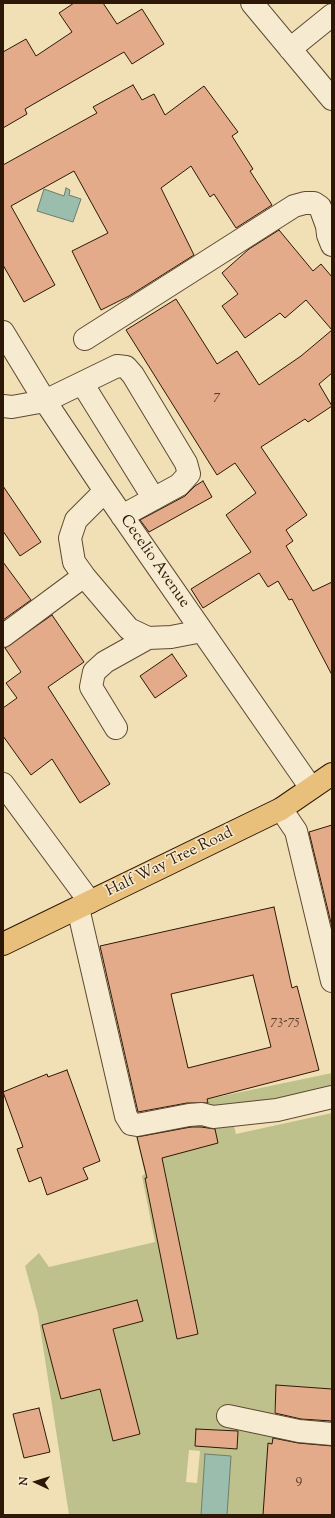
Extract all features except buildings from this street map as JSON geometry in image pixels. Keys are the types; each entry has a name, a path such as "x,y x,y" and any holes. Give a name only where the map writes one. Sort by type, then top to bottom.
{"main road":[{"name":"Half Way Tree Road","path":"3,944 281,809 332,774"}],"street":[{"path":"252,3 332,99"},
{"path":"290,49 332,15"},
{"path":"85,339 294,206 305,203 314,203 320,207 330,231"},
{"name":"Cecelio Avenue","path":"3,332 45,401 105,491 311,788"},
{"path":"3,406 45,401 117,366 126,367 133,375 186,463 189,474 179,485 122,516"},
{"path":"82,383 154,499"},
{"path":"105,491 76,520 70,538 74,562 129,629 148,638"},
{"path":"3,636 84,576"},
{"path":"116,728 91,687 94,672 105,662 148,638 171,637 202,631"},
{"path":"3,784 84,905 126,1116 131,1124 137,1125 202,1114 213,1117 277,1110 332,1097"},
{"path":"281,809 296,831 332,980"},
{"path":"228,1416 299,1431 332,1434"}],"green space":[{"path":"332,1073 332,1092 231,1115 236,1134 332,1113 332,1389 277,1385 274,1414 332,1418 332,1515 227,1515 231,1456 205,1455 201,1515 69,1515 38,1314 25,1266 39,1253 49,1267 155,1242 142,1176 145,1174 131,1115","holes":["164,1166 198,1334 177,1339 145,1178 153,1176 151,1169","137,1300 142,1321 113,1329 140,1434 113,1441 86,1334 80,1394 61,1399 42,1325","197,1429 238,1431 237,1449 195,1446","189,1450 200,1451 197,1483 186,1482"]}],"shaded area":[{"path":"66,188 70,190 69,195 81,199 73,222 37,211 44,189 64,196"},
{"path":"205,1454 231,1456 227,1515 201,1515"}]}
